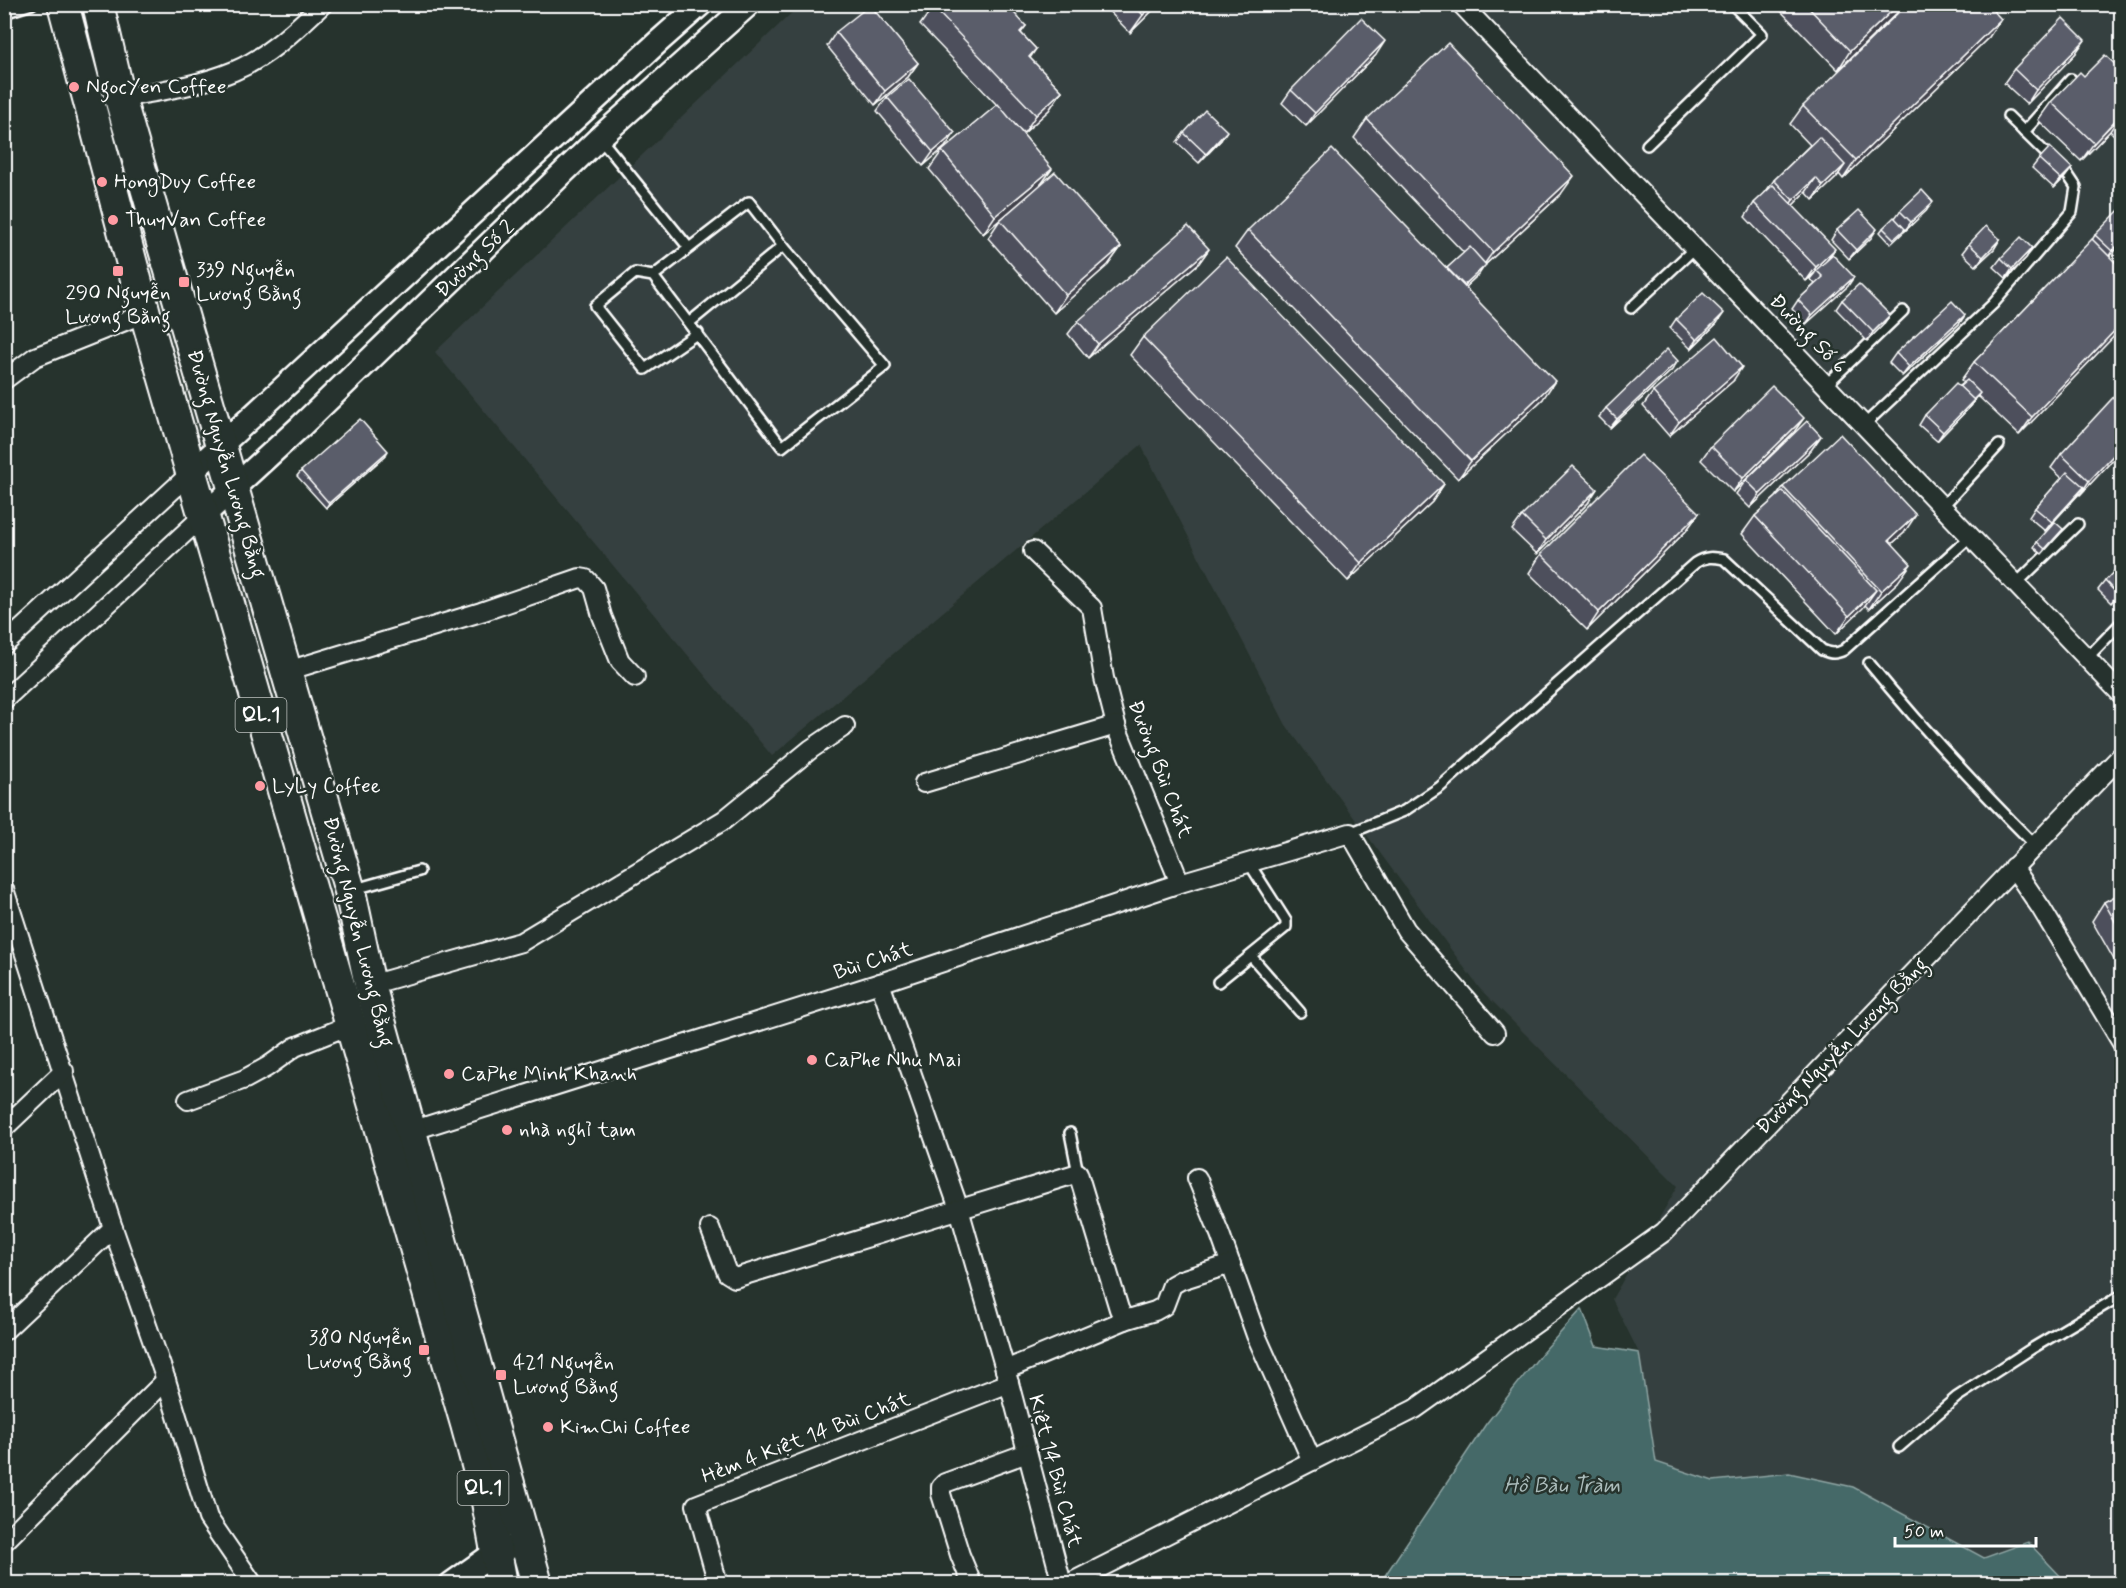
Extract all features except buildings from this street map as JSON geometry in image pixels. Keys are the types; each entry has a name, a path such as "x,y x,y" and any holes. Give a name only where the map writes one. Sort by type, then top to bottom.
{"highway":[{"name":"Đường Nguyễn Lương Bằng","path":"63,4 145,313 466,1424 487,1502 502,1584"},
{"name":"Đường Nguyễn Lương Bằng","path":"98,4 120,98 350,891 370,985 537,1584"}],"street":[{"name":"Đường Số 2","path":"192,472 701,4"},
{"name":"Đường Số 2","path":"203,516 301,426 599,138 749,4"},
{"name":"Đường Số 6","path":"1461,4 2121,695"},
{"path":"120,98 197,84 235,71 264,55 316,7"},
{"path":"658,42 678,68"},
{"path":"4,380 35,357 145,313"},
{"path":"4,645 192,472"},
{"path":"4,700 203,516"},
{"name":"Đường Bùi Chát","path":"1033,551 1092,608 1104,678 1116,725 1180,883"},
{"path":"286,671 586,579 594,588 602,616 620,661 635,677"},
{"path":"924,783 1116,725"},
{"path":"370,985 521,942 724,820 811,749 845,726"},
{"name":"Đường Nguyễn Lương Bằng","path":"1068,1584 1415,1409 1664,1232 2121,755"},
{"path":"1350,833 1406,930 1495,1033"},
{"name":"Bùi Chát","path":"411,1131 880,983 1180,883 1350,833"},
{"path":"2013,867 2041,908 2121,1043"},
{"path":"4,889 9,918 64,1071 113,1228 166,1380 208,1518 253,1584"},
{"name":"Kiệt 14 Bùi Chát","path":"880,983 959,1209 1062,1584"},
{"path":"188,1100 245,1079 295,1047 350,1025"},
{"path":"4,1128 64,1071"},
{"path":"710,1228 727,1273 735,1278 1078,1173 1119,1309 1125,1320"},
{"path":"1197,1178 1256,1335 1312,1461"},
{"path":"4,1331 113,1228"},
{"path":"1007,1377 1125,1320 1164,1306 1172,1286 1181,1280 1231,1264"},
{"name":"Hẻm 4 Kiệt 14 Bùi Chát","path":"718,1584 696,1505 1007,1377"},
{"path":"4,1542 166,1380"},
{"path":"972,1584 957,1545 941,1494 941,1487 945,1483 1027,1453"},
{"path":"451,1584 496,1552 526,1541"}],"lane":[{"path":"4,13 32,4"},
{"path":"1647,144 1762,34 1732,4"},
{"path":"2024,132 2071,79"},
{"path":"1864,425 1993,304 2072,212 2076,187 2068,175 2008,116"},
{"path":"599,138 689,248"},
{"path":"653,276 749,202 783,246 885,366 782,447 690,322 653,276 635,273 595,306 645,369 698,333"},
{"path":"690,322 783,246"},
{"path":"1630,308 1695,248"},
{"path":"1826,385 1903,311"},
{"path":"1942,507 1999,445"},
{"path":"2016,584 2078,524"},
{"path":"1350,833 1404,811 1440,787 1695,562 1703,558 1724,559 1822,650 1830,654 1844,650 1970,537"},
{"path":"2087,658 2121,622"},
{"path":"1869,663 1971,782 2035,845"},
{"path":"1218,982 1283,930 1287,924 1249,863"},
{"path":"350,891 419,871"},
{"path":"1251,956 1300,1012"},
{"path":"1070,1133 1078,1173"},
{"path":"1899,1447 1957,1397 2121,1295"}],"shaded area":[{"path":"800,5 2121,5 2121,1583 2067,1583 2028,1542 1984,1558 1853,1487 1789,1473 1713,1481 1656,1462 1639,1353 1612,1299 1678,1186 1480,989 1286,725 1141,445 772,756 435,352"}],"water":[{"name":"Hồ Bàu Tràm","path":"1582,1309 1596,1346 1639,1353 1656,1462 1713,1481 1789,1473 1853,1487 1984,1558 2028,1542 2067,1583 1380,1583 1486,1424 1542,1353"}],"place":[{"name":"NgocYen Coffee","path":"74,87"},
{"name":"HongDuy Coffee","path":"102,182"},
{"name":"ThuyVan Coffee","path":"113,220"},
{"name":"290 Nguyễn Lương Bằng","path":"118,271"},
{"name":"339 Nguyễn Lương Bằng","path":"184,282"},
{"name":"LyLy Coffee","path":"260,786"},
{"name":"CaPhe Nhu Mai","path":"812,1060"},
{"name":"CaPhe Minh Khanh","path":"449,1074"},
{"name":"nhà nghỉ tạm","path":"507,1130"},
{"name":"380 Nguyễn Lương Bằng","path":"424,1350"},
{"name":"421 Nguyễn Lương Bằng","path":"501,1375"},
{"name":"KimChi Coffee","path":"548,1427"}]}
